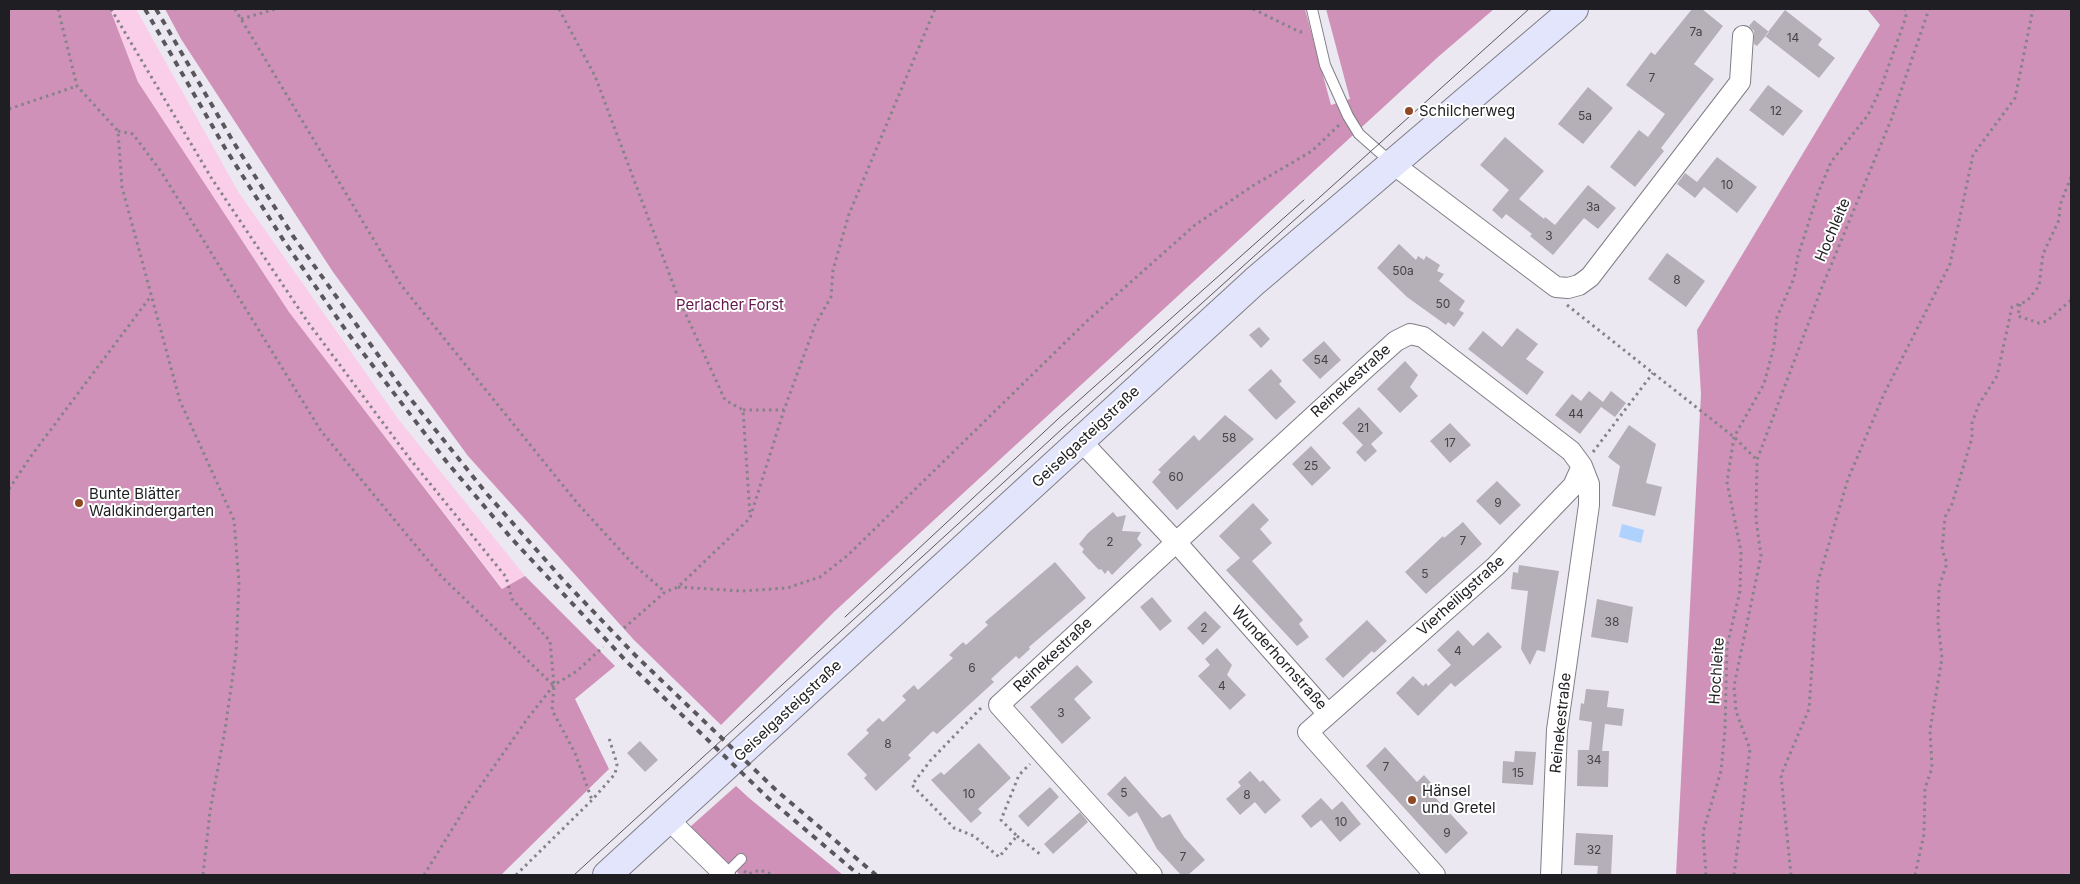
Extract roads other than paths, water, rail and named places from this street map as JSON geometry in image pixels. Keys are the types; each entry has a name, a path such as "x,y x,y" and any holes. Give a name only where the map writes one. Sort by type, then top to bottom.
{"main road":[{"name":"Geiselgasteigstraße","path":"607,875 1255,281 1574,9"}],"street":[{"path":"1392,164 1556,287 1568,288 1579,285 1590,278 1740,82 1743,36"},
{"name":"Reinekestraße","path":"1152,875 999,705 1367,367 1396,341 1410,334 1423,337 1572,451 1582,466 1589,484 1589,505 1557,730 1552,875"},
{"name":"Wunderhornstraße","path":"1082,441 1176,542 1328,714 1308,732 1435,875"},
{"name":"Vierheiligstraße","path":"1328,714 1496,566 1573,486 1582,466"},
{"path":"669,820 734,866"}],"lane":[{"path":"1312,9 1325,65 1348,116 1359,134 1392,164"}],"water":[{"path":"1622,524 1644,530 1641,543 1619,537"}],"tram line":[{"path":"574,875 1062,429 1529,9"},
{"path":"845,617 1058,419 1304,200"}],"railway":[{"path":"145,9 225,148 284,241 347,332 446,461 512,539 627,662 768,798 859,875"},
{"path":"156,9 234,143 293,236 401,387 487,494 565,582 635,655 777,791 876,875"}],"place":[{"name":"Schilcherweg","path":"1409,111"},
{"name":"Bunte Blätter Waldkindergarten","path":"79,503"},
{"name":"Hänsel und Gretel","path":"1412,800"}],"park label":[{"name":"Perlacher Forst","path":"730,305"}]}
